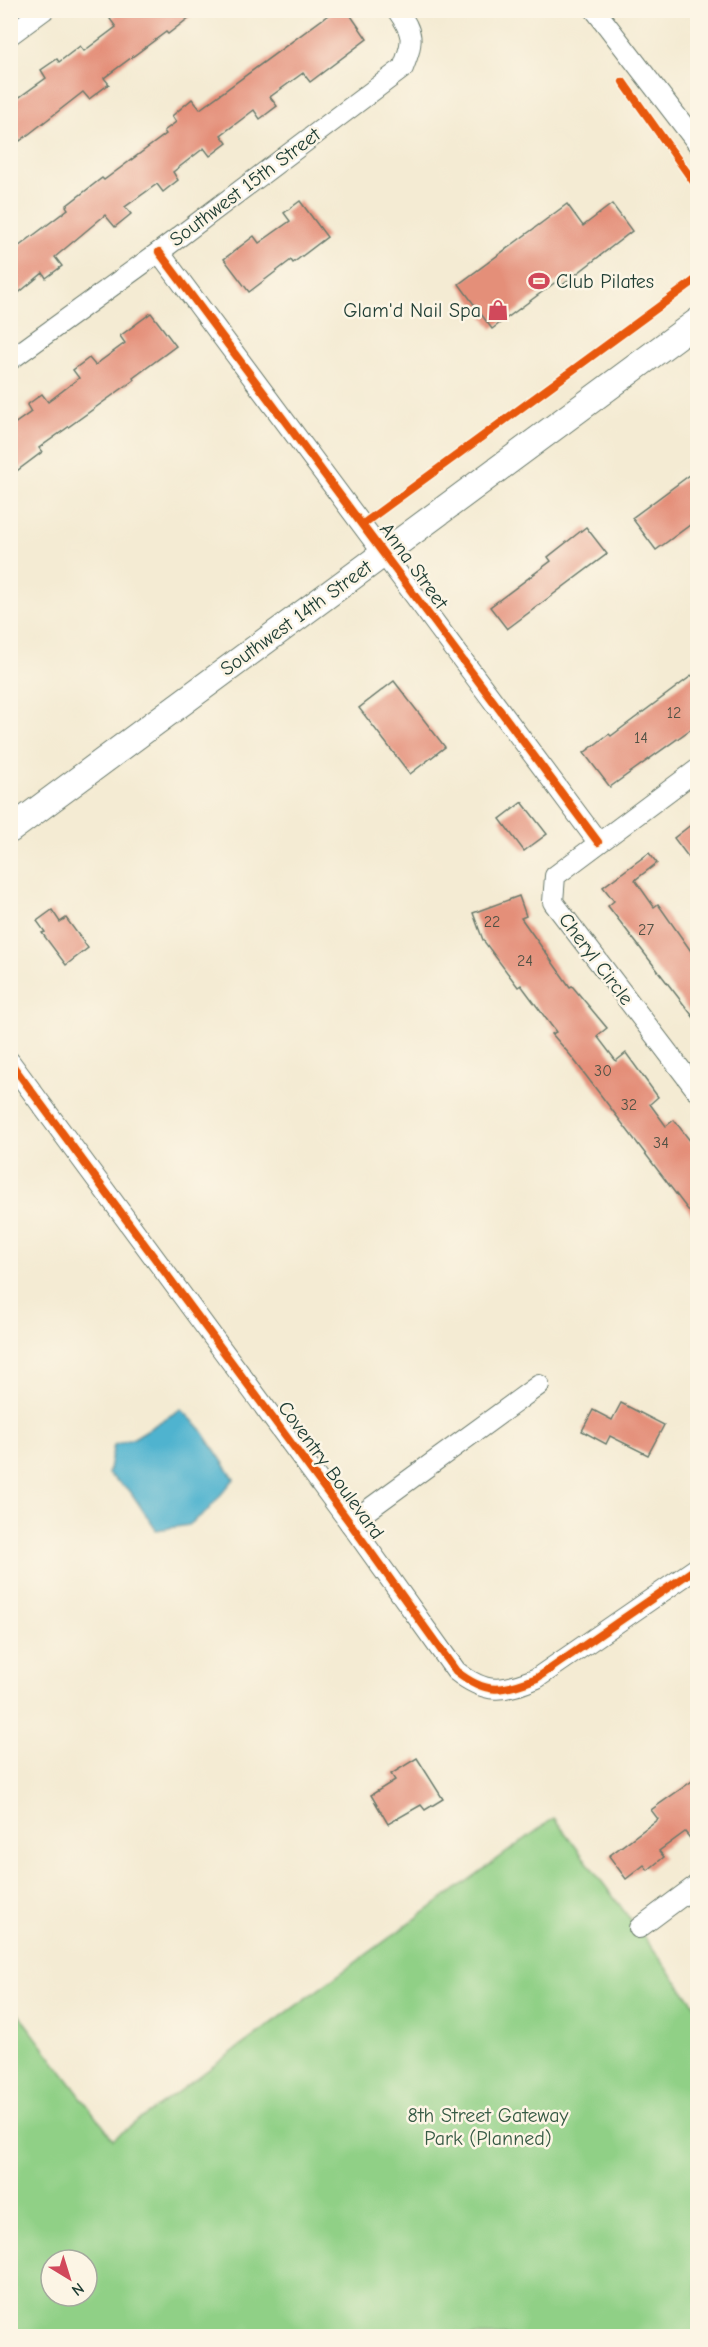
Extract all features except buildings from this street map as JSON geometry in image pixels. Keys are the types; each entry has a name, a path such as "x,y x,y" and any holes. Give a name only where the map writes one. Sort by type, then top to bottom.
{"main road":[{"name":"Southwest 14th Street","path":"10,830 698,321"}],"street":[{"path":"10,35 44,10"},
{"name":"Southwest 15th Street","path":"10,360 159,252 403,68 411,48 410,28 397,10"},
{"path":"595,10 698,144"},
{"name":"Anna Street","path":"159,252 598,842"},
{"name":"Cheryl Circle","path":"698,769 555,876 553,902 698,1092"},
{"name":"Coventry Boulevard","path":"10,1062 350,1523 456,1671 472,1684 511,1689 537,1678 698,1567"},
{"path":"350,1523 539,1385"},
{"path":"639,1928 698,1884"}],"green space":[{"name":"8th Street Gateway Park (Planned)","path":"554,1818 697,2008 697,2336 11,2336 10,2003 113,2139"}],"water":[{"path":"181,1409 201,1429 234,1479 208,1510 189,1525 156,1530 130,1491 108,1474 114,1445 134,1438"}],"cycle path":[{"path":"623,82 698,188"},
{"path":"159,252 598,842"},
{"path":"363,524 698,278"},
{"path":"10,1062 350,1523 456,1671 477,1684 495,1689 514,1686 537,1678 698,1567"}],"place":[{"name":"Club Pilates","path":"539,281"},
{"name":"Glam'd Nail Spa","path":"498,310"}]}
